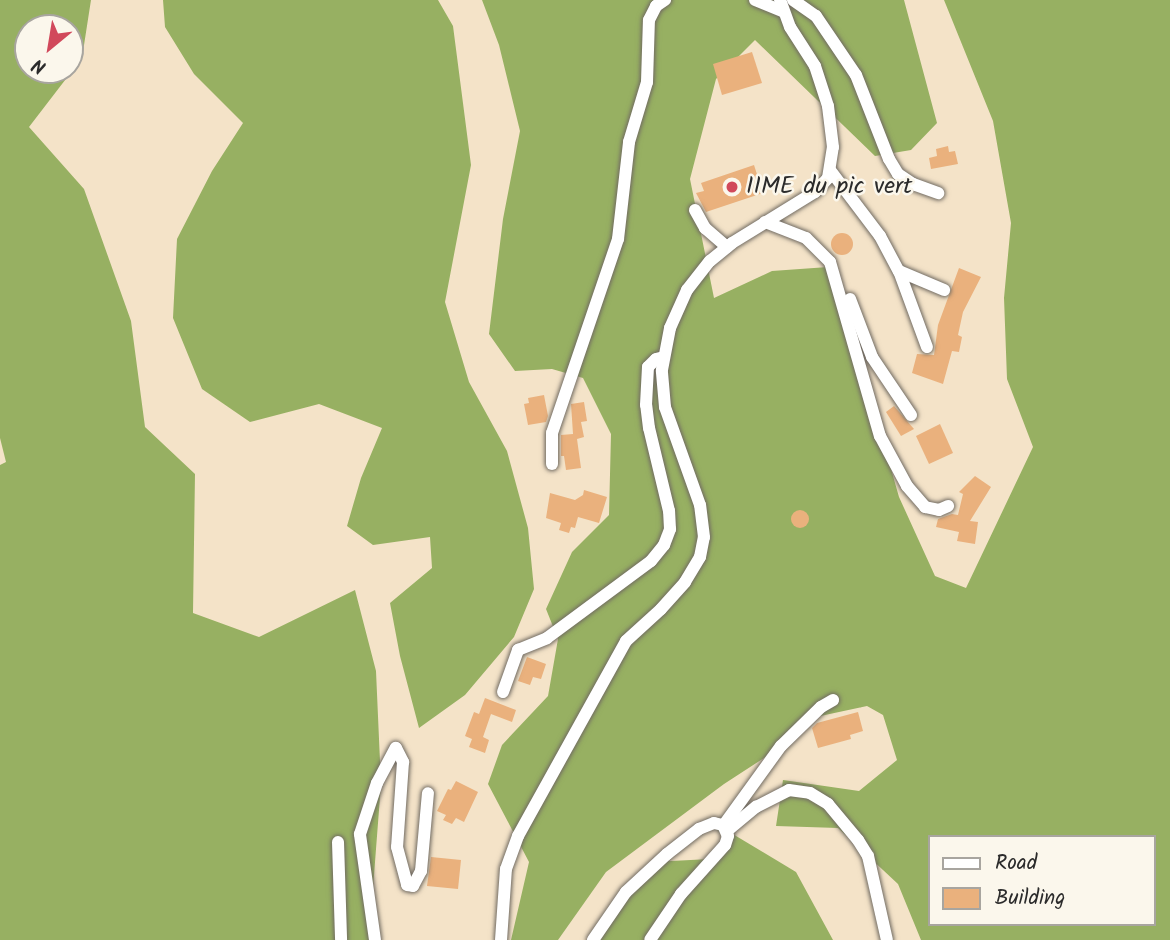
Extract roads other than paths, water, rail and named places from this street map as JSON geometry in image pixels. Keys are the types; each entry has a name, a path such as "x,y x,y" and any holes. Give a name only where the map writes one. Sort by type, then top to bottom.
{"street":[{"path":"552,464 552,433 618,239 629,142 647,82 649,20 656,6 665,0"},
{"path":"501,940 506,869 518,836 626,641 661,610 685,582 700,557 704,537 699,505 665,407 662,370 670,328 687,290 710,261 765,222 815,192 828,178 833,146 828,106 815,66 781,5 755,0"},
{"path":"793,0 816,16 856,75 889,159 898,174 912,184 938,194"},
{"path":"830,170 880,236 899,271 928,347"},
{"path":"695,210 705,228 727,247"},
{"path":"783,212 830,262 849,298 872,357 911,415"},
{"path":"765,222 806,238"},
{"path":"830,262 880,436 907,486 925,507 939,510 948,506"},
{"path":"899,271 944,290"},
{"path":"503,692 517,650 547,638 651,561 664,545 670,529 669,511 646,405 648,367 656,359 664,357"},
{"path":"650,940 681,894 725,845 725,828 780,746 821,707 833,700"},
{"path":"375,940 360,834 377,783 396,748 403,762 397,847 407,886 413,886 421,871 428,793"},
{"path":"725,828 756,807 789,790 810,793 828,804 868,856 887,940"},
{"path":"593,940 626,892 667,854 699,829 714,824 725,828"},
{"path":"338,842 341,940"}],"place":[{"name":"IIME du pic vert","path":"732,187"}]}
